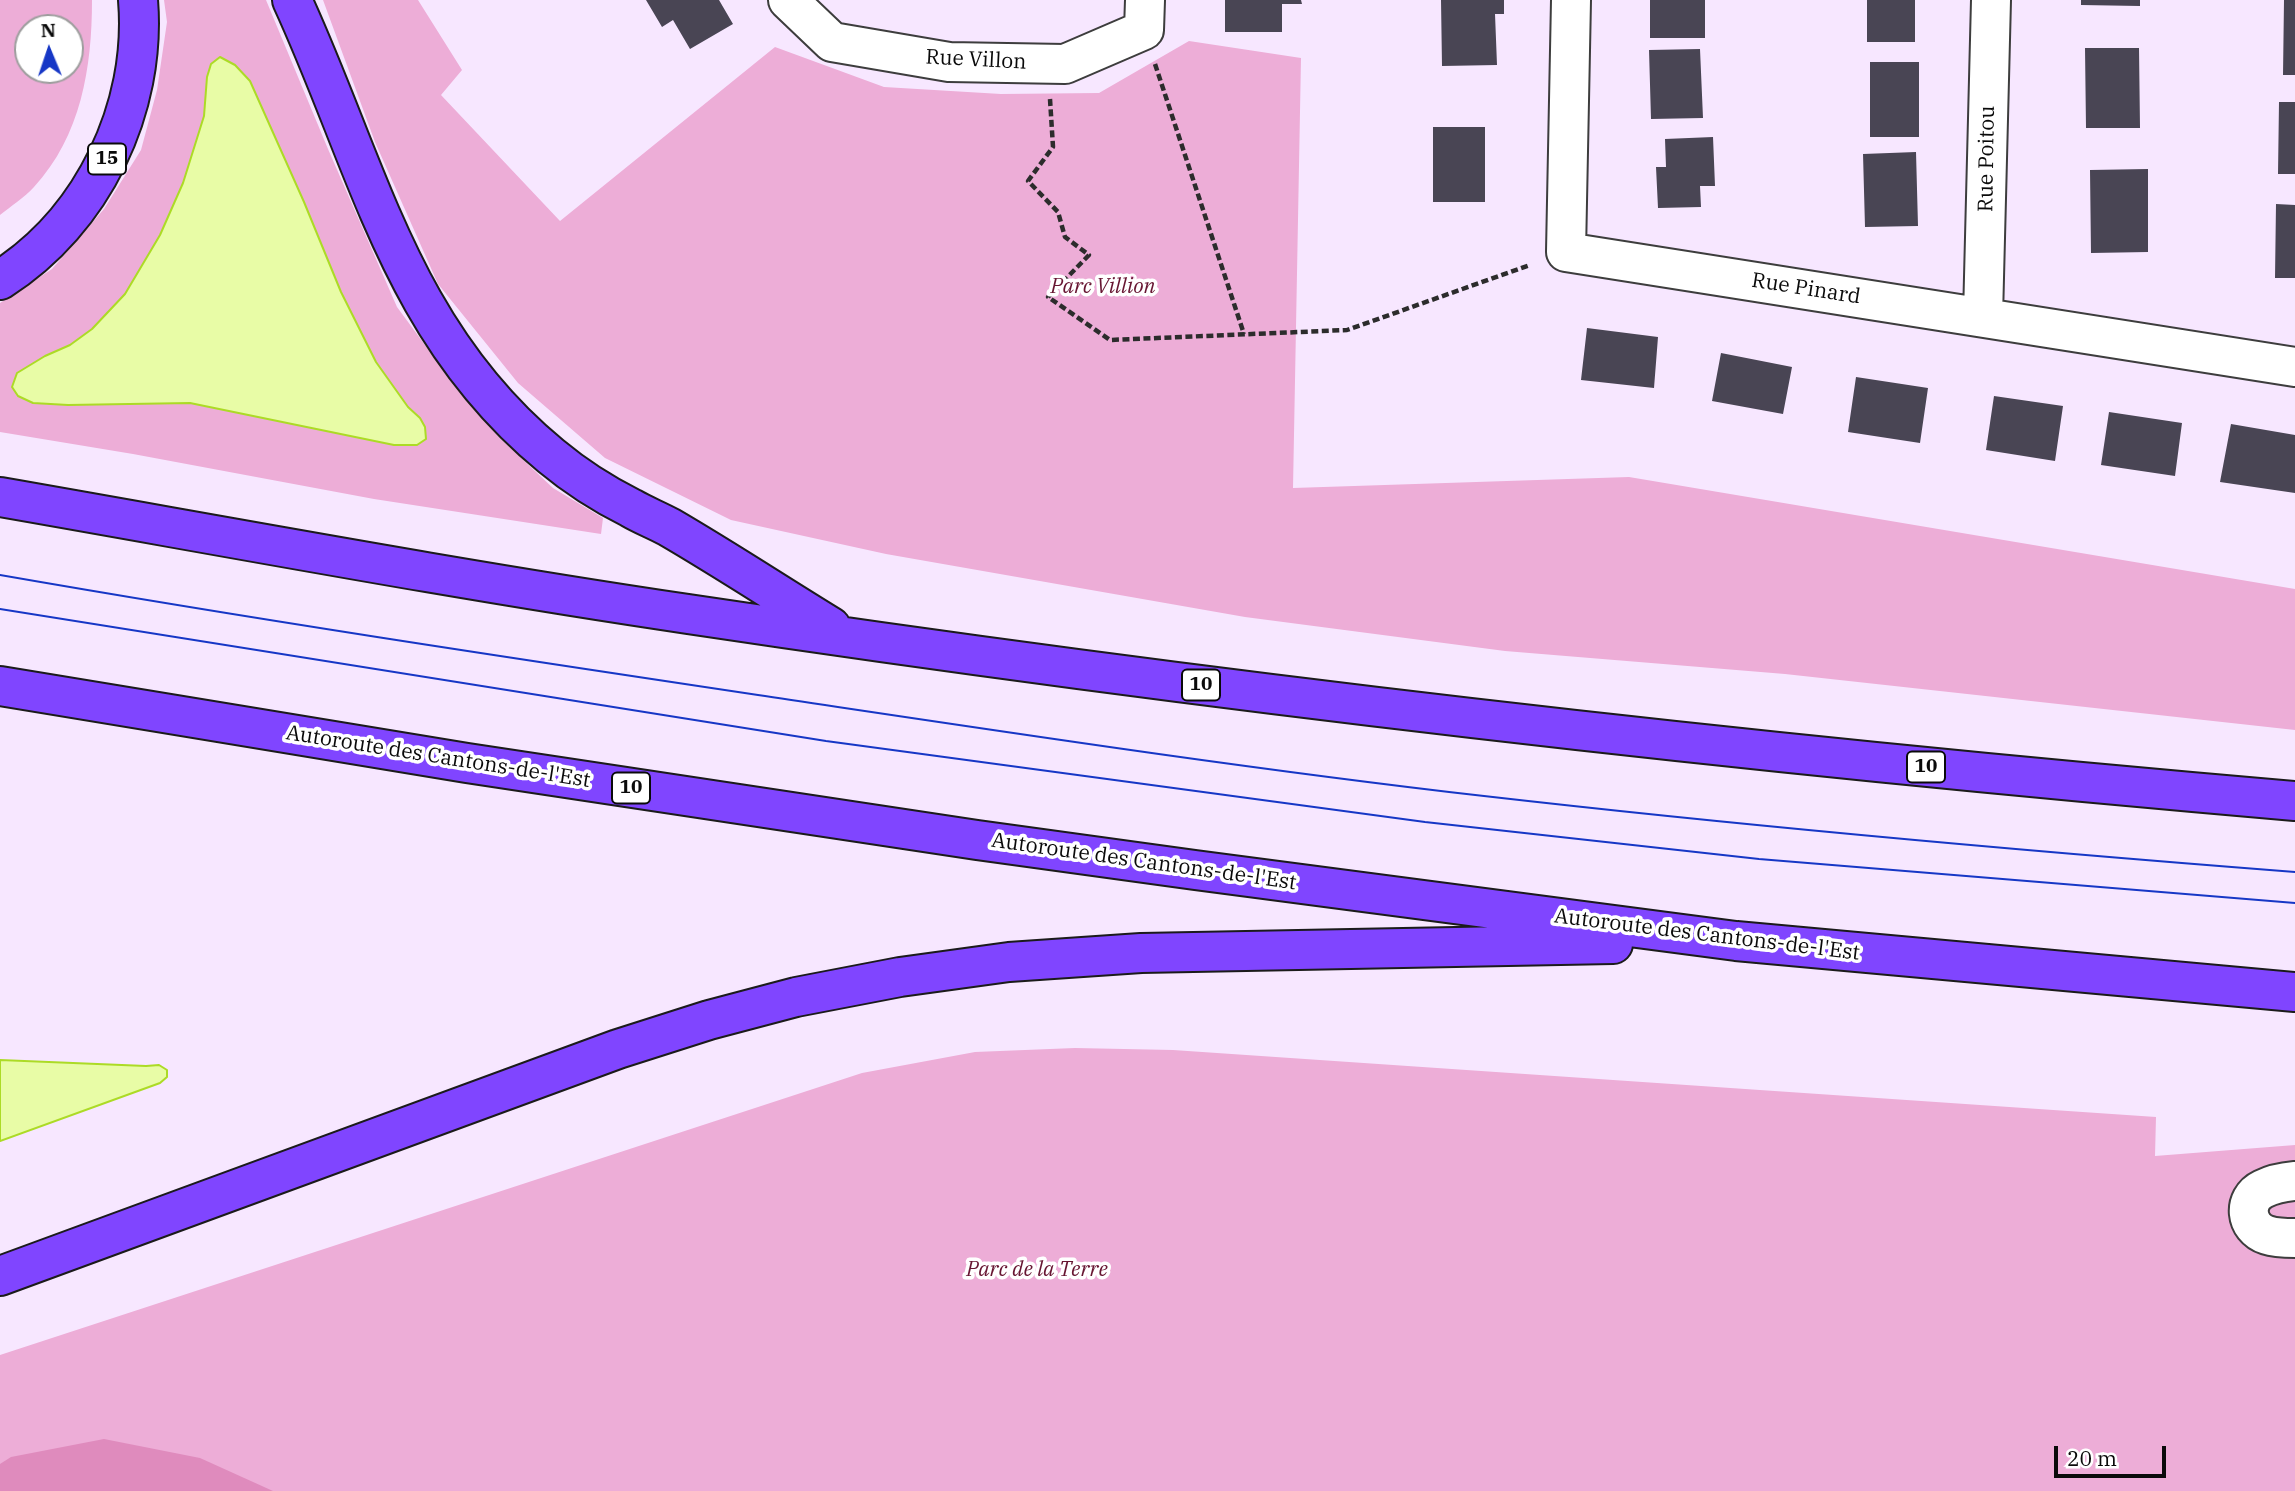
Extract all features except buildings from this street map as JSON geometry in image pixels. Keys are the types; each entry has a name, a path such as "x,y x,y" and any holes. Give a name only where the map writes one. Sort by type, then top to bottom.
{"highway":[{"name":"15","path":"0,280 57,232 104,167 133,85 139,47 138,0"},
{"path":"292,0 380,215 411,282 441,333 493,400 552,457 604,493 666,526 845,636"},
{"name":"10","path":"0,497 523,588 845,636 1352,705 1960,771 2295,801"},
{"name":"Autoroute des Cantons-de-l'Est","path":"0,686 481,765 963,838 1736,941 2295,992"},
{"path":"0,1276 618,1049 720,1017 847,985 996,963 1100,955 1736,941"}],"street":[{"name":"Rue Villon","path":"788,0 832,42 950,62 1065,64 1145,15"},
{"path":"1566,252 1572,0"},
{"name":"Rue Poitou","path":"1983,317 1991,0"},
{"name":"Rue Pinard","path":"1566,252 2295,367"},
{"path":"2295,1181 2261,1189 2252,1198 2248,1208 2249,1220 2258,1231 2295,1238"}],"path":[{"path":"1145,15 1244,334"},
{"path":"1048,64 1053,146 1028,181 1058,212 1065,237 1089,255 1048,297 1110,340 1348,330 1566,252"}],"green space":[{"path":"0,0 92,0 90,51 86,76 81,100 63,146 30,191 0,215"},
{"path":"164,0 266,0 397,307 442,368 499,437 553,488 603,518 601,534 374,499 0,432 0,303 52,269 104,209 141,150 157,90 167,22"},
{"name":"Parc Villion","path":"323,0 418,0 462,70 441,95 560,221 775,47 884,87 1001,94 1099,93 1189,41 1301,58 1293,488 1629,477 2295,589 2295,730 1785,674 1505,651 1245,617 886,554 731,520 605,458 518,383 438,284 375,142"},
{"name":"Parc de la Terre","path":"1075,1048 1173,1050 2156,1117 2155,1156 2295,1145 2295,1491 0,1491 0,1355 862,1073 975,1052"}],"shaded area":[{"path":"220,57 235,65 250,81 341,292 376,362 425,427 426,439 417,445 394,445 190,403 33,403 18,396 12,387 17,373 70,345 92,329 125,294 160,235 183,183 204,116 207,77 211,64"},
{"path":"0,1060 159,1065 167,1070 167,1077 160,1083 0,1141"},
{"path":"104,1439 200,1458 273,1491 0,1491 0,1464 11,1457"}],"tram line":[{"path":"0,575 568,666 1302,773 1484,796 1788,828 2295,872"},
{"path":"0,609 826,741 1425,822 1759,859 2295,903"}]}
